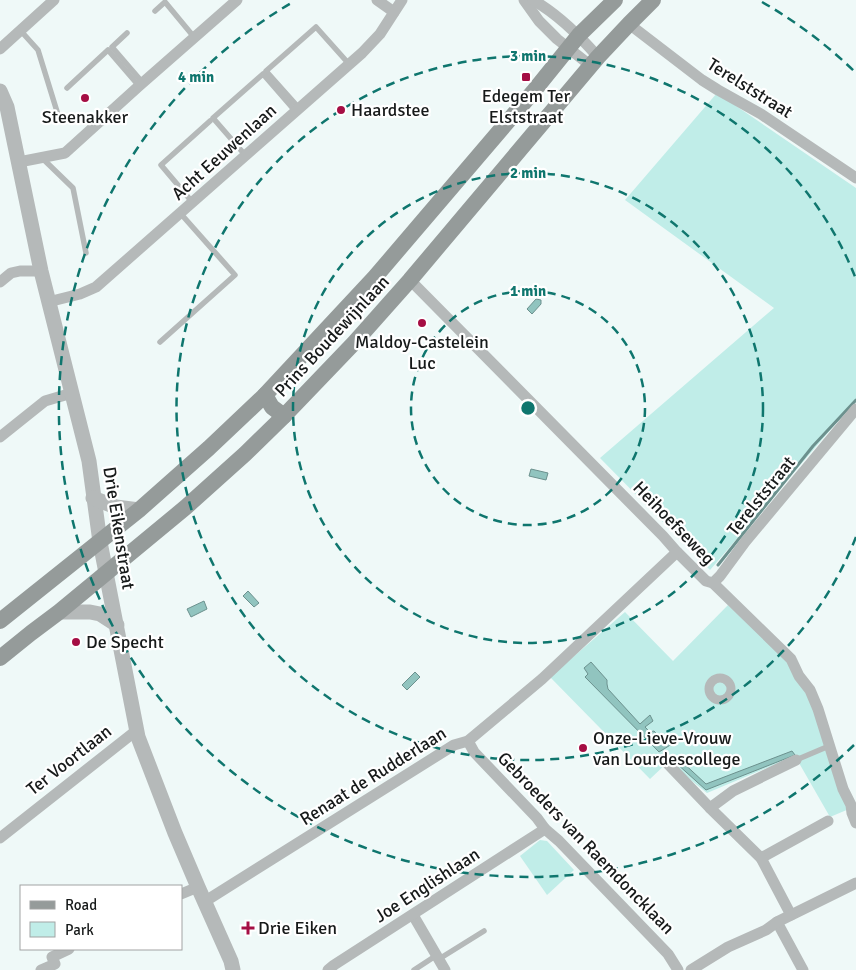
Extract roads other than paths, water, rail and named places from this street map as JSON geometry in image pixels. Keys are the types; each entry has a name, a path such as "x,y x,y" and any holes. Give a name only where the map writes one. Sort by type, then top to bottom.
{"main road":[{"name":"Prins Boudewijnlaan","path":"0,621 139,510 264,395 375,277 533,92 568,48 615,0"},
{"name":"Prins Boudewijnlaan","path":"0,658 186,507 284,416 354,343 410,280 595,62 628,24 653,0"},
{"path":"264,395 272,407 284,416"},
{"path":"53,579 58,577 64,578 69,581 72,587 65,607"}],"street":[{"path":"0,49 54,0"},
{"path":"19,162 65,153 238,0"},
{"path":"377,0 394,12"},
{"name":"Acht Eeuwenlaan","path":"48,302 96,288 362,53 380,34 402,0"},
{"path":"524,0 539,20 568,48 595,62"},
{"path":"533,0 547,8 579,36 595,62"},
{"name":"Terelststraat","path":"628,24 702,80 761,114 856,178"},
{"name":"Drie Eikenstraat","path":"0,91 7,107 41,272 89,461 100,542 137,730 142,748 198,888 235,967"},
{"path":"0,282 11,273 20,271 41,272"},
{"name":"Heihoefseweg","path":"410,280 706,581 713,583 791,660 810,690 818,709 824,748 851,805 856,823"},
{"path":"0,437 45,401 72,393"},
{"name":"Terelststraat","path":"713,583 856,409"},
{"path":"93,498 116,507 139,510"},
{"name":"Renaat de Rudderlaan","path":"204,902 454,745 468,741 552,669 677,552"},
{"path":"65,607 100,614 117,625"},
{"name":"Ter Voortlaan","path":"0,838 137,730"},
{"name":"Gebroeders van Raemdoncklaan","path":"468,741 474,752 537,818 545,829 559,840 668,954 678,970"},
{"path":"710,808 733,790 796,760"},
{"path":"666,763 761,858 791,916"},
{"path":"761,858 828,821"},
{"name":"Joe Englishlaan","path":"328,970 545,829"},
{"path":"692,970 728,947 766,930 856,882"},
{"path":"182,894 198,888"},
{"path":"413,915 445,970"},
{"path":"778,922 803,970"},
{"path":"41,970 55,964 52,958 67,950"}],"lane":[{"path":"155,11 165,2 194,37"},
{"path":"297,110 266,71 316,27 349,64"},
{"path":"20,30 38,50 59,118"},
{"path":"126,33 112,47 141,84"},
{"path":"67,88 108,50 141,84"},
{"path":"246,156 213,118 263,74 297,110"},
{"path":"193,203 161,165 210,121"},
{"path":"41,158 73,188 86,253"},
{"path":"160,342 235,275 181,214"},
{"path":"796,760 824,748"},
{"path":"414,970 484,931"}],"waterway":[{"path":"718,565 813,446 856,400"}],"place":[{"name":"Edegem Ter Elststraat","path":"526,77"},
{"name":"Steenakker","path":"85,98"},
{"name":"Haardstee","path":"341,110"},
{"name":"Maldoy-Castelein Luc","path":"422,323"},
{"name":"De Specht","path":"76,642"},
{"name":"Onze-Lieve-Vrouw van Lourdescollege","path":"583,748"},
{"name":"Drie Eiken","path":"248,928"}]}
